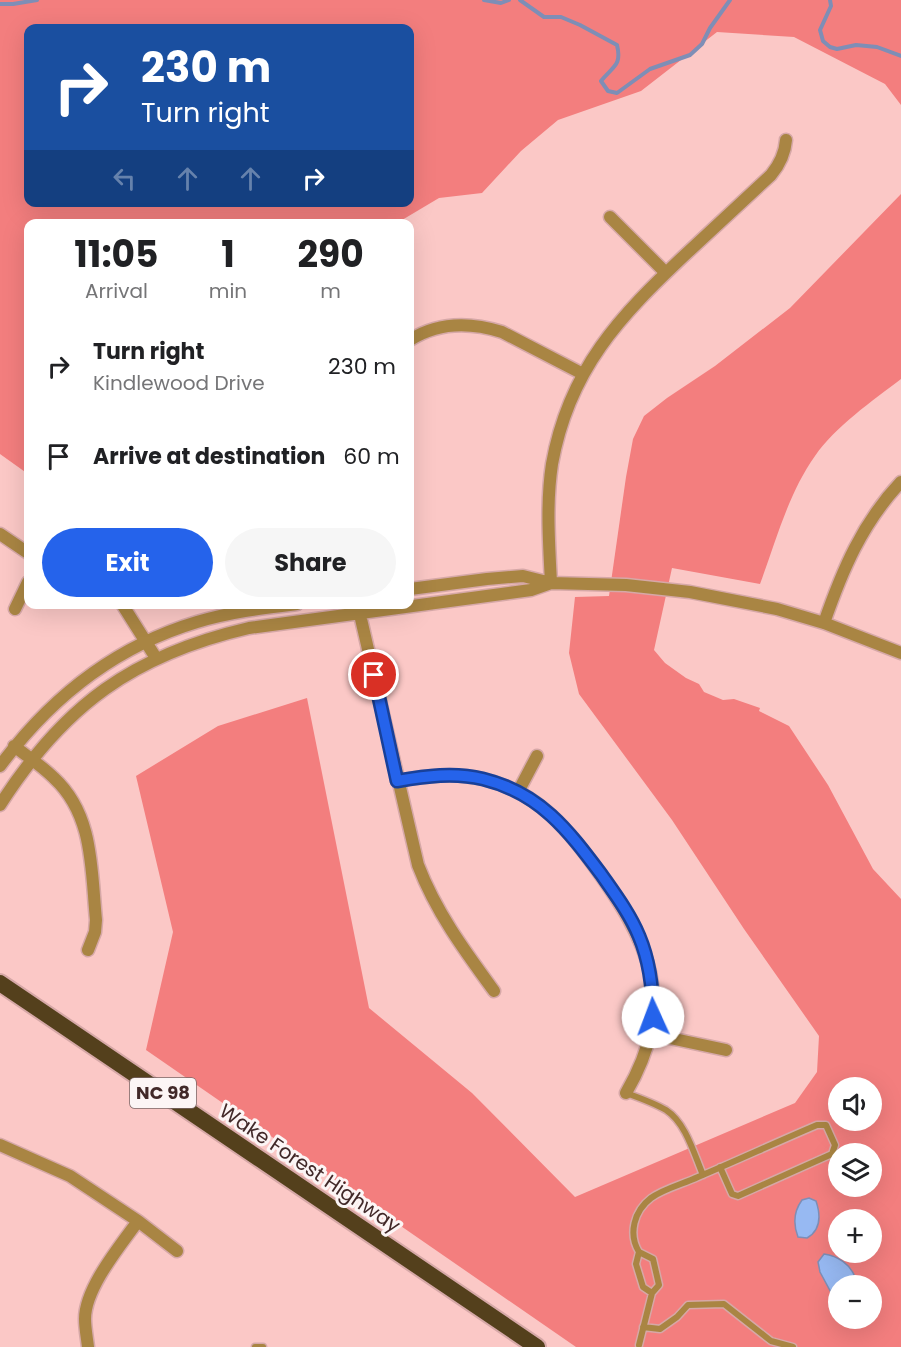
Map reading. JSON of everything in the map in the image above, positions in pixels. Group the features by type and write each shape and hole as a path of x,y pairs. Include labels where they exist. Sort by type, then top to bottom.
{"highway":[{"name":"Wake Forest Highway","path":"0,983 537,1347"}],"street":[{"path":"550,583 549,511 552,465 565,414 583,374 600,345 618,322 666,273 771,175 784,154 786,140"},
{"path":"610,217 666,273"},
{"path":"414,338 441,327 460,324 487,328 502,333 583,374"},
{"path":"824,623 855,545 875,513 901,482"},
{"path":"0,534 24,550"},
{"path":"414,588 523,576 550,583 626,585 690,591 777,609 824,623 901,653"},
{"path":"414,602 531,590 550,583"},
{"path":"15,609 24,590"},
{"path":"125,609 156,658"},
{"path":"0,766 15,746 62,696 92,672 146,641 199,621 262,609"},
{"path":"0,805 32,760 76,710 126,675 156,658 207,637 249,627 353,609"},
{"path":"359,609 418,865 435,904 451,932 494,991"},
{"path":"15,746 68,792 84,822 96,920 96,932 88,950"},
{"path":"518,792 537,756"},
{"path":"397,781 445,774 484,779 518,792 547,810 571,834 620,900 639,935 651,975 653,1017 651,1034 636,1075 626,1093"},
{"path":"651,1034 726,1050"},
{"path":"0,1145 70,1176 138,1221 177,1251"},
{"path":"88,1347 85,1318 94,1286 114,1253 138,1221"}],"lane":[{"path":"626,1093 651,1102 672,1116 690,1145 703,1175"},
{"path":"638,1346 652,1293 659,1285 652,1259 639,1252 634,1244 632,1232 645,1204 652,1198 720,1167 822,1123 826,1125 835,1144 832,1154 738,1196 732,1194 720,1167"},
{"path":"639,1252 636,1263 643,1287 652,1293"},
{"path":"643,1327 660,1329 688,1305 724,1304 771,1341 793,1347"},
{"path":"255,1347 263,1347"}],"shaded area":[{"path":"0,0 901,0 901,105 885,84 794,37 717,32 641,91 558,120 521,151 482,193 439,198 404,219 24,219 24,471 0,454"},
{"path":"901,194 901,379 843,425 815,456 790,502 760,584 672,568 654,650 665,663 699,684 704,692 723,700 734,699 760,708 759,711 789,726 828,785 873,869 901,899 901,1347 576,1347 146,1050 173,932 136,776 218,726 307,698 369,1008 472,1093 575,1197 795,1103 817,1072 819,1036 744,929 672,820 579,694 569,653 575,597 609,596 633,439 644,416 715,366 790,308"}],"water":[{"path":"809,1198 816,1201 819,1222 812,1235 807,1238 798,1237 795,1227 796,1213 802,1200"},
{"path":"824,1254 828,1255 828,1263 845,1263 854,1275 828,1275 828,1287 820,1272 818,1262"}],"waterway":[{"path":"0,4 37,0"},
{"path":"484,0 501,3 509,0"},
{"path":"520,0 544,17 561,17 617,45 617,62 601,81 608,91 617,93 650,69 690,55 702,44 710,28 730,0"},
{"path":"830,0 831,6 820,30 823,41 830,47 837,49 856,45 877,47 901,56"}],"route":[{"path":"374,675 397,781 445,774 484,779 518,792 535,802 547,810 571,834 620,900 639,935 651,975 653,1017"}]}
